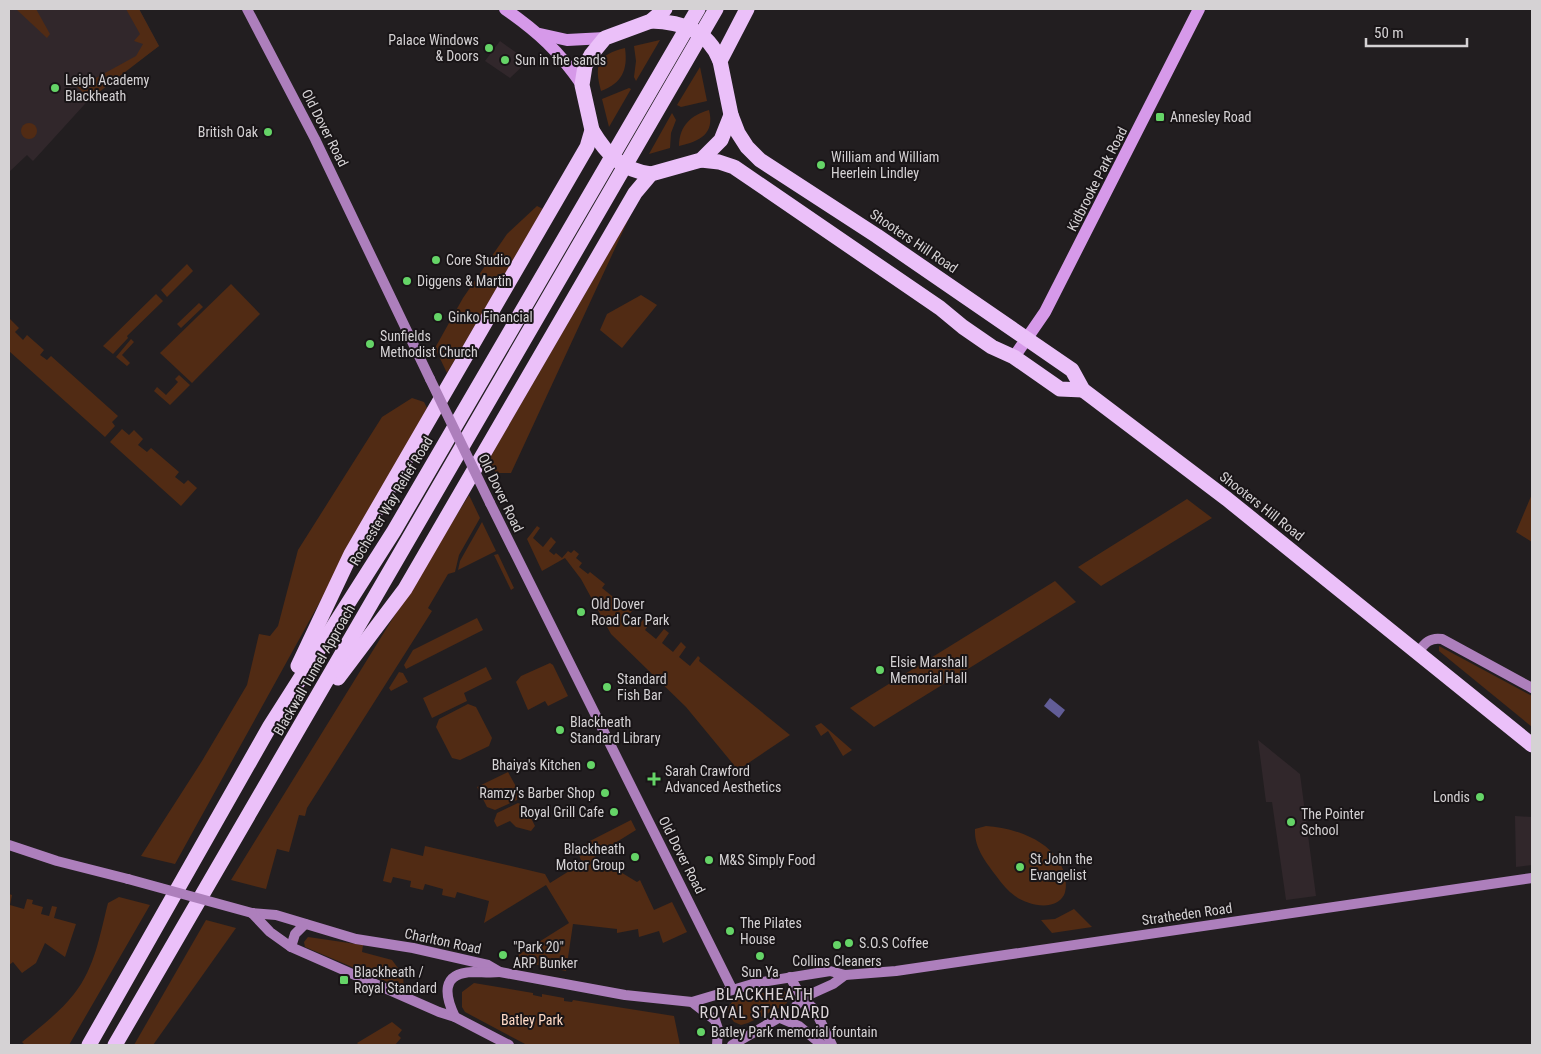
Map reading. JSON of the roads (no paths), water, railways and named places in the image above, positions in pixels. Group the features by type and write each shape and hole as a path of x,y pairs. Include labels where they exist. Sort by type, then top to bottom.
{"highway":[{"path":"665,9 651,21 605,38 590,55 585,66 582,85 592,130 610,156 627,168 652,174 701,160 719,162 734,167 940,308 949,318 992,347 1014,357 1060,389 1083,390"},
{"name":"Rochester Way Relief Road","path":"270,726 394,531 533,289 698,9"},
{"name":"Blackwall Tunnel Approach","path":"115,1045 542,312 716,9"},
{"path":"720,61 747,9"},
{"path":"651,21 682,24 697,31 709,41 720,61 731,115 721,140 701,160"},
{"name":"Shooters Hill Road","path":"731,115 742,140 760,160 800,184 1028,337 1072,370 1083,390 1227,499 1532,745"},
{"path":"270,726 351,554 576,168 592,130"},
{"path":"293,740 405,589 629,204 652,174"},
{"name":"Blackwall Tunnel Approach","path":"88,1045 270,726"}],"main road":[{"name":"Old Dover Road","path":"247,9 315,139 490,503 732,989"},
{"path":"505,9 540,34 568,64 582,85"},
{"name":"Kidbrooke Park Road","path":"1014,357 1045,312 1077,252 1199,9"},
{"path":"540,34 567,40 605,38"},
{"path":"1418,652 1427,641 1434,638 1442,639 1532,688"},
{"name":"Charlton Road","path":"9,845 57,861 252,913 276,916 356,939 413,948 488,965 500,972 625,995 692,1002"},
{"name":"Stratheden Road","path":"732,989 830,971 845,975 896,971 1532,878"},
{"path":"252,913 270,932 291,947 439,1012 455,1017 509,1045"},
{"path":"291,947 295,934 305,924"},
{"path":"455,1017 446,995 446,987 452,979 467,973 500,972"},
{"name":"Stratheden Road","path":"732,1045 794,1009 802,998 845,975"},
{"path":"790,977 802,998 815,1010 832,1045"},
{"path":"692,1002 732,989"},
{"path":"692,1002 715,1020 718,1029 717,1045"},
{"path":"780,1018 799,1026 822,1045"}],"place":[{"name":"Palace Windows & Doors","path":"489,48"},
{"name":"Sun in the sands","path":"505,60"},
{"name":"Leigh Academy Blackheath","path":"55,88"},
{"name":"Annesley Road","path":"1160,117"},
{"name":"British Oak","path":"268,132"},
{"name":"William and William Heerlein Lindley","path":"821,165"},
{"name":"Core Studio","path":"436,260"},
{"name":"Diggens & Martin","path":"407,281"},
{"name":"Ginko Financial","path":"438,317"},
{"name":"Sunfields Methodist Church","path":"370,344"},
{"name":"Old Dover Road Car Park","path":"581,612"},
{"name":"Elsie Marshall Memorial Hall","path":"880,670"},
{"name":"Standard Fish Bar","path":"607,687"},
{"name":"Blackheath Standard Library","path":"560,730"},
{"name":"Bhaiya's Kitchen","path":"591,765"},
{"name":"Sarah Crawford Advanced Aesthetics","path":"654,779"},
{"name":"Ramzy's Barber Shop","path":"605,793"},
{"name":"Londis","path":"1480,797"},
{"name":"Royal Grill Cafe","path":"614,812"},
{"name":"The Pointer School","path":"1291,822"},
{"name":"Blackheath Motor Group","path":"635,857"},
{"name":"M&S Simply Food","path":"709,860"},
{"name":"St John the Evangelist","path":"1020,867"},
{"name":"The Pilates House","path":"730,931"},
{"name":"S.O.S Coffee","path":"849,943"},
{"name":"Collins Cleaners","path":"837,945"},
{"name":"\"Park 20\" ARP Bunker","path":"503,955"},
{"name":"Sun Ya","path":"760,956"},
{"name":"Blackheath / Royal Standard","path":"344,980"},
{"name":"Batley Park memorial fountain","path":"701,1032"}],"district":[{"name":"BLACKHEATH ROYAL STANDARD","path":"765,1003"}],"park label":[{"name":"Batley Park","path":"532,1020"}]}
